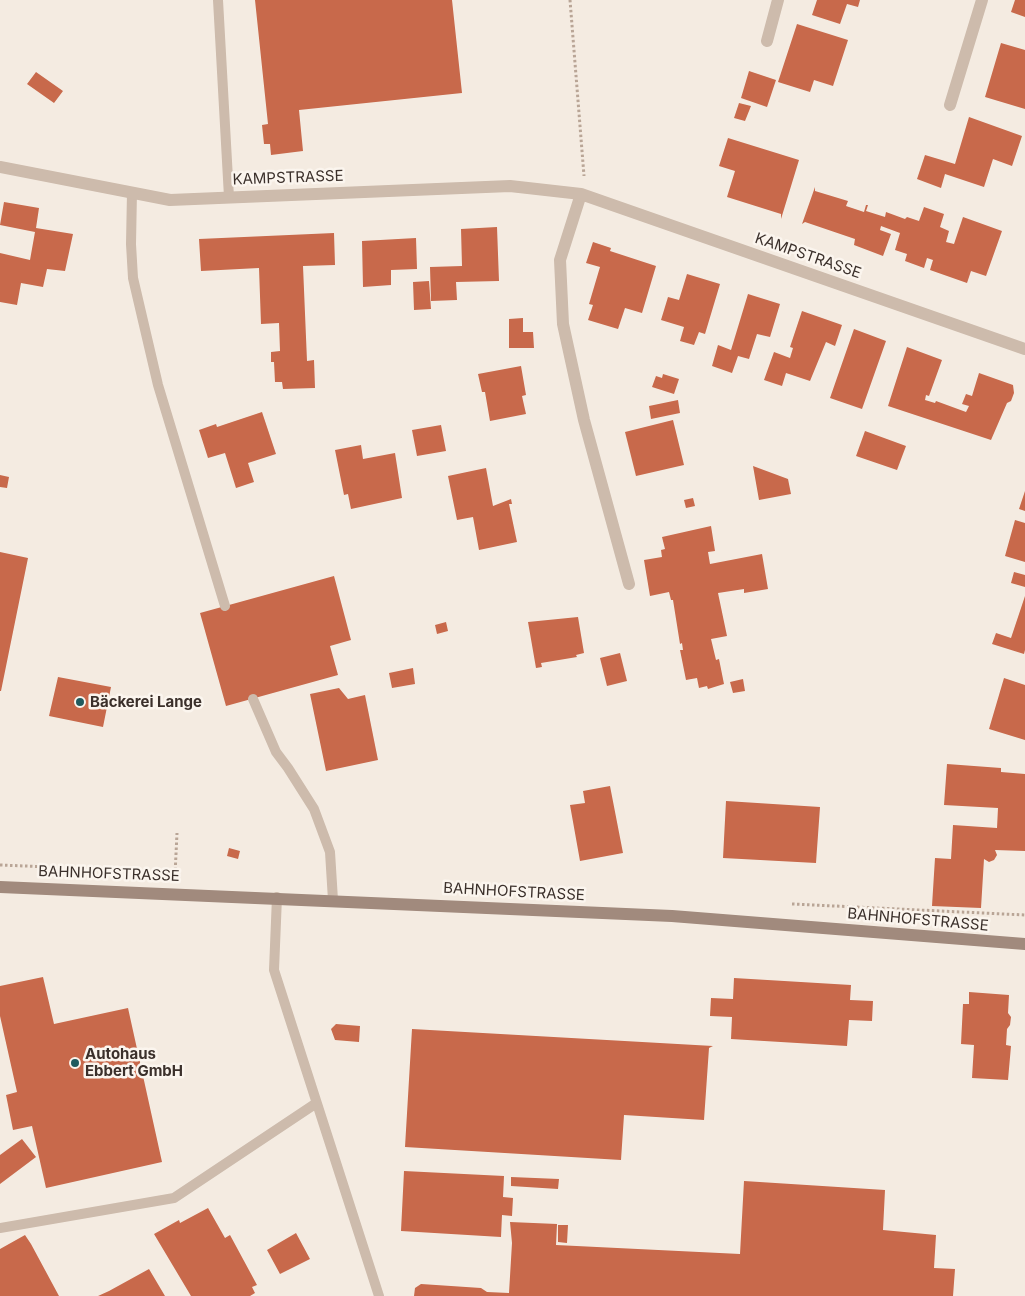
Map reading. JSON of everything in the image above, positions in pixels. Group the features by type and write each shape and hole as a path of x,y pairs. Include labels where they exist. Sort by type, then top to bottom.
{"main road":[{"name":"BAHNHOFSTRASSE","path":"0,886 672,916 1025,944"}],"street":[{"path":"767,41 778,0"},
{"path":"950,105 982,0"},
{"name":"KAMPSTRASSE","path":"0,167 170,200 510,186 580,194 1025,349"},
{"path":"580,194 560,260 563,324 584,420 629,584"}],"lane":[{"path":"218,0 229,197"},
{"path":"132,192 131,244 133,278 158,385 225,606"},
{"path":"253,699 276,752 314,809 330,852 333,900"},
{"path":"277,897 274,970 379,1296"},
{"path":"0,1228 174,1198 316,1104"}],"path":[{"path":"570,0 584,176 580,194"},
{"path":"173,893 177,833"}],"building":[{"path":"255,0 452,0 462,93 299,110 303,151 271,155 270,144 264,144 262,125 268,124"},
{"path":"817,0 860,0 858,7 847,4 840,24 812,15"},
{"path":"1015,0 1025,0 1025,17 1011,12"},
{"path":"797,24 848,40 833,86 814,80 810,92 778,82"},
{"path":"1001,43 1025,50 1025,109 985,97"},
{"path":"749,71 776,80 767,107 741,98"},
{"path":"36,72 63,91 54,103 27,84"},
{"path":"739,103 751,106 745,121 734,118"},
{"path":"969,117 1022,136 1012,166 993,159 984,187 945,174 941,188 917,179 925,155 955,164"},
{"path":"728,138 799,160 781,219 781,214 727,197 735,171 719,166"},
{"path":"815,187 815,191 848,201 846,206 864,212 866,205 868,205 866,211 885,217 886,212 905,219 907,217 919,221 924,207 944,214 940,227 949,231 946,242 954,244 963,217 1002,231 986,276 971,271 967,283 930,270 933,260 927,258 924,268 905,261 907,254 895,250 900,233 881,226 880,230 891,234 883,256 854,245 855,239 805,222 802,224"},
{"path":"4,202 39,208 36,228 73,234 65,271 47,269 43,287 21,283 17,305 0,302 0,253 30,260 35,232 0,225"},
{"path":"497,227 499,281 456,282 457,300 431,301 430,267 462,266 461,229"},
{"path":"334,233 335,265 303,266 307,361 314,360 315,388 283,389 282,382 275,382 274,362 271,362 271,352 280,351 279,323 261,324 259,268 201,271 199,239"},
{"path":"416,238 417,269 391,270 391,285 363,287 362,241"},
{"path":"593,242 611,248 610,251 656,266 642,313 625,308 618,329 588,320 593,305 589,304 600,267 586,263"},
{"path":"687,274 720,284 705,334 699,332 694,345 680,341 684,327 661,320 668,297 679,300"},
{"path":"429,281 431,309 414,310 413,282"},
{"path":"748,294 780,304 770,337 757,334 749,359 738,356 732,373 712,366 718,345 731,350"},
{"path":"802,311 842,325 835,346 826,342 810,381 786,373 782,386 764,380 774,352 790,358 793,348 790,347"},
{"path":"523,318 523,332 533,332 534,348 509,348 509,319"},
{"path":"854,329 886,341 862,409 830,398"},
{"path":"907,347 942,360 929,396 926,395 925,400 935,403 936,401 966,412 969,406 962,404 966,394 972,396 979,373 1013,385 1014,393 1011,401 1007,403 991,440 888,406"},
{"path":"521,366 526,395 522,396 526,414 490,421 485,392 482,392 478,374"},
{"path":"663,374 679,379 674,394 652,387 656,376 662,378"},
{"path":"678,400 680,413 651,419 649,406"},
{"path":"262,412 276,454 248,463 254,482 236,488 225,453 208,458 199,430 216,424 217,427"},
{"path":"673,420 684,465 636,476 625,432"},
{"path":"441,425 446,451 417,456 412,430"},
{"path":"865,431 906,446 897,470 856,456"},
{"path":"361,445 363,459 395,453 402,498 351,509 348,494 344,495 335,450"},
{"path":"753,466 788,479 791,494 759,500"},
{"path":"486,468 493,506 511,499 512,504 509,504 517,542 479,550 473,517 457,520 448,476"},
{"path":"0,475 9,477 7,488 0,487"},
{"path":"1025,491 1025,511 1019,509"},
{"path":"693,498 695,506 686,508 684,500"},
{"path":"1015,520 1025,523 1025,562 1005,556"},
{"path":"711,526 715,551 708,552 710,564 762,554 768,589 744,593 744,589 718,593 727,636 711,639 716,660 719,659 724,684 708,689 707,686 699,688 697,678 686,680 680,650 683,650 682,643 680,644 673,600 671,600 669,592 650,596 644,560 662,557 661,550 665,549 662,537"},
{"path":"0,552 28,558 1,691 0,691"},
{"path":"1014,572 1025,575 1025,587 1011,583"},
{"path":"334,576 351,640 330,646 338,675 226,706 200,613"},
{"path":"1025,596 1024,654 992,644 996,633 1011,638"},
{"path":"578,617 584,653 576,655 577,657 541,663 542,667 536,668 528,622"},
{"path":"446,622 448,631 437,634 435,625"},
{"path":"620,653 627,681 607,686 600,658"},
{"path":"413,668 415,684 392,688 389,673"},
{"name":"Bäckerei Lange","path":"58,677 111,687 103,727 49,716"},
{"path":"1004,678 1025,685 1025,740 989,729"},
{"path":"743,679 745,691 733,693 730,682"},
{"path":"339,688 348,699 365,695 378,760 326,771 310,694"},
{"path":"947,764 1001,768 1001,772 1025,774 1025,851 995,850 997,855 994,860 989,862 984,859 981,908 932,906 935,858 951,859 953,825 997,828 998,808 944,805"},
{"path":"610,786 623,853 580,861 570,805 585,803 583,791"},
{"path":"726,801 820,807 816,863 723,858"},
{"path":"229,848 240,851 238,859 227,856"},
{"name":"Autohaus Ebbert GmbH","path":"43,977 54,1024 128,1008 162,1162 46,1188 32,1126 13,1130 6,1095 17,1092 0,1016 0,986"},
{"path":"734,978 851,985 850,1000 873,1001 872,1021 849,1020 847,1046 731,1039 732,1017 710,1016 711,998 733,999"},
{"path":"969,992 1009,995 1008,1013 1011,1017 1010,1025 1007,1029 1006,1045 1011,1046 1008,1080 972,1078 974,1045 961,1044 963,1004 969,1004"},
{"path":"336,1024 360,1026 359,1042 335,1040 331,1029"},
{"path":"412,1029 713,1046 709,1048 704,1120 624,1115 621,1160 405,1147"},
{"path":"22,1139 36,1157 0,1184 0,1155"},
{"path":"404,1171 504,1176 503,1197 513,1198 512,1216 502,1215 501,1237 401,1231"},
{"path":"511,1177 559,1179 558,1189 511,1186"},
{"path":"744,1181 885,1190 883,1230 936,1235 934,1268 955,1269 953,1296 414,1296 415,1288 421,1284 481,1288 487,1292 509,1293 512,1243 510,1222 557,1224 556,1245 740,1254"},
{"path":"208,1208 225,1238 230,1235 257,1285 252,1287 255,1293 250,1296 191,1296 154,1234 179,1220 180,1223"},
{"path":"558,1225 568,1225 567,1243 558,1242"},
{"path":"296,1233 310,1259 280,1274 267,1250"},
{"path":"25,1235 59,1296 0,1296 0,1249"},
{"path":"149,1269 165,1296 98,1296 109,1291"}],"place":[{"name":"Bäckerei Lange","path":"80,702"},
{"name":"Autohaus Ebbert GmbH","path":"75,1063"}]}
